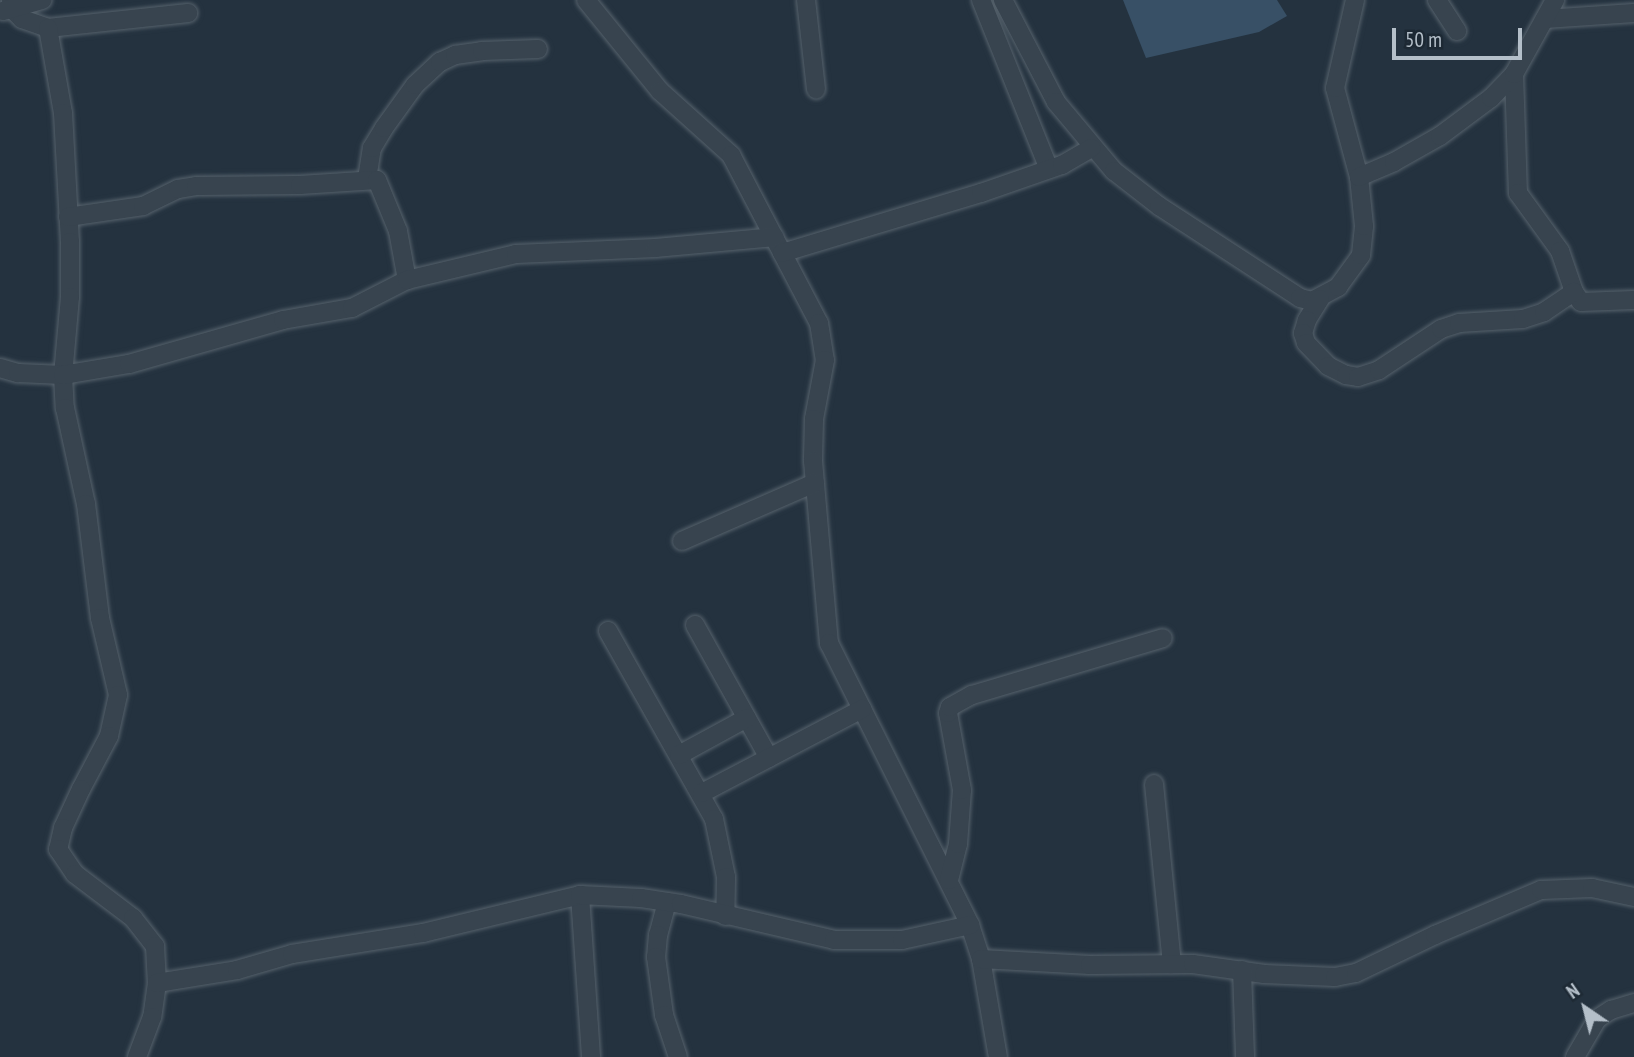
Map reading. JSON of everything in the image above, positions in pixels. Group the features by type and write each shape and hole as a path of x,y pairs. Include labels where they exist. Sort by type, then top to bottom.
{"street":[{"path":"8,7 42,0"},
{"path":"586,0 660,91 731,155 819,323 825,360 814,428 819,541 829,643 970,925 981,959 999,1057"},
{"path":"806,0 812,34 816,89"},
{"path":"981,0 1056,167"},
{"path":"1003,0 1056,102 1089,150 1159,206 1300,298 1312,302 1338,287 1361,255 1364,226 1359,177 1335,88 1355,0"},
{"path":"1437,0 1457,31"},
{"path":"1359,177 1394,162 1440,136 1491,98 1514,74 1534,32 1555,0"},
{"path":"8,7 27,22 48,28 188,13"},
{"path":"1545,19 1634,13"},
{"path":"48,28 63,113 68,217 69,297 63,374 65,408 92,540 100,618 118,695 109,736 63,828 58,849 75,874 133,918 155,946 158,983 152,1017 137,1057"},
{"path":"367,179 372,149 384,128 415,85 440,62 454,55 538,48"},
{"path":"1514,74 1517,190 1560,251 1574,292 1585,303 1634,300"},
{"path":"0,369 18,373 63,374 129,364 284,320 352,308 407,280 516,254 778,245 1056,167 1089,150"},
{"path":"68,217 143,206 178,189 196,186 300,186 377,180 383,188 398,231 407,280"},
{"path":"1320,299 1307,320 1303,333 1306,343 1328,366 1346,375 1358,377 1379,370 1441,329 1459,323 1524,319 1544,312 1574,292"},
{"path":"682,541 816,490"},
{"path":"695,625 769,758"},
{"path":"608,631 702,793 721,844 726,877 725,916"},
{"path":"949,880 958,844 962,790 948,713 950,706 972,695 1163,638"},
{"path":"702,793 862,709"},
{"path":"679,755 747,718"},
{"path":"1154,785 1172,964"},
{"path":"981,959 1090,965 1172,964 1303,977 1356,973 1447,929 1541,890 1592,888 1634,897"},
{"path":"158,983 237,970 292,954 423,933 580,895 667,902 810,936 859,942 902,940 970,925"},
{"path":"580,895 591,1057"},
{"path":"667,902 657,935 656,957 664,1016 678,1057"},
{"path":"1242,970 1245,1057"},
{"path":"1575,1057 1597,1019 1611,1010 1634,1003"}],"water":[{"path":"1123,0 1277,0 1287,16 1259,32 1146,58"}]}
